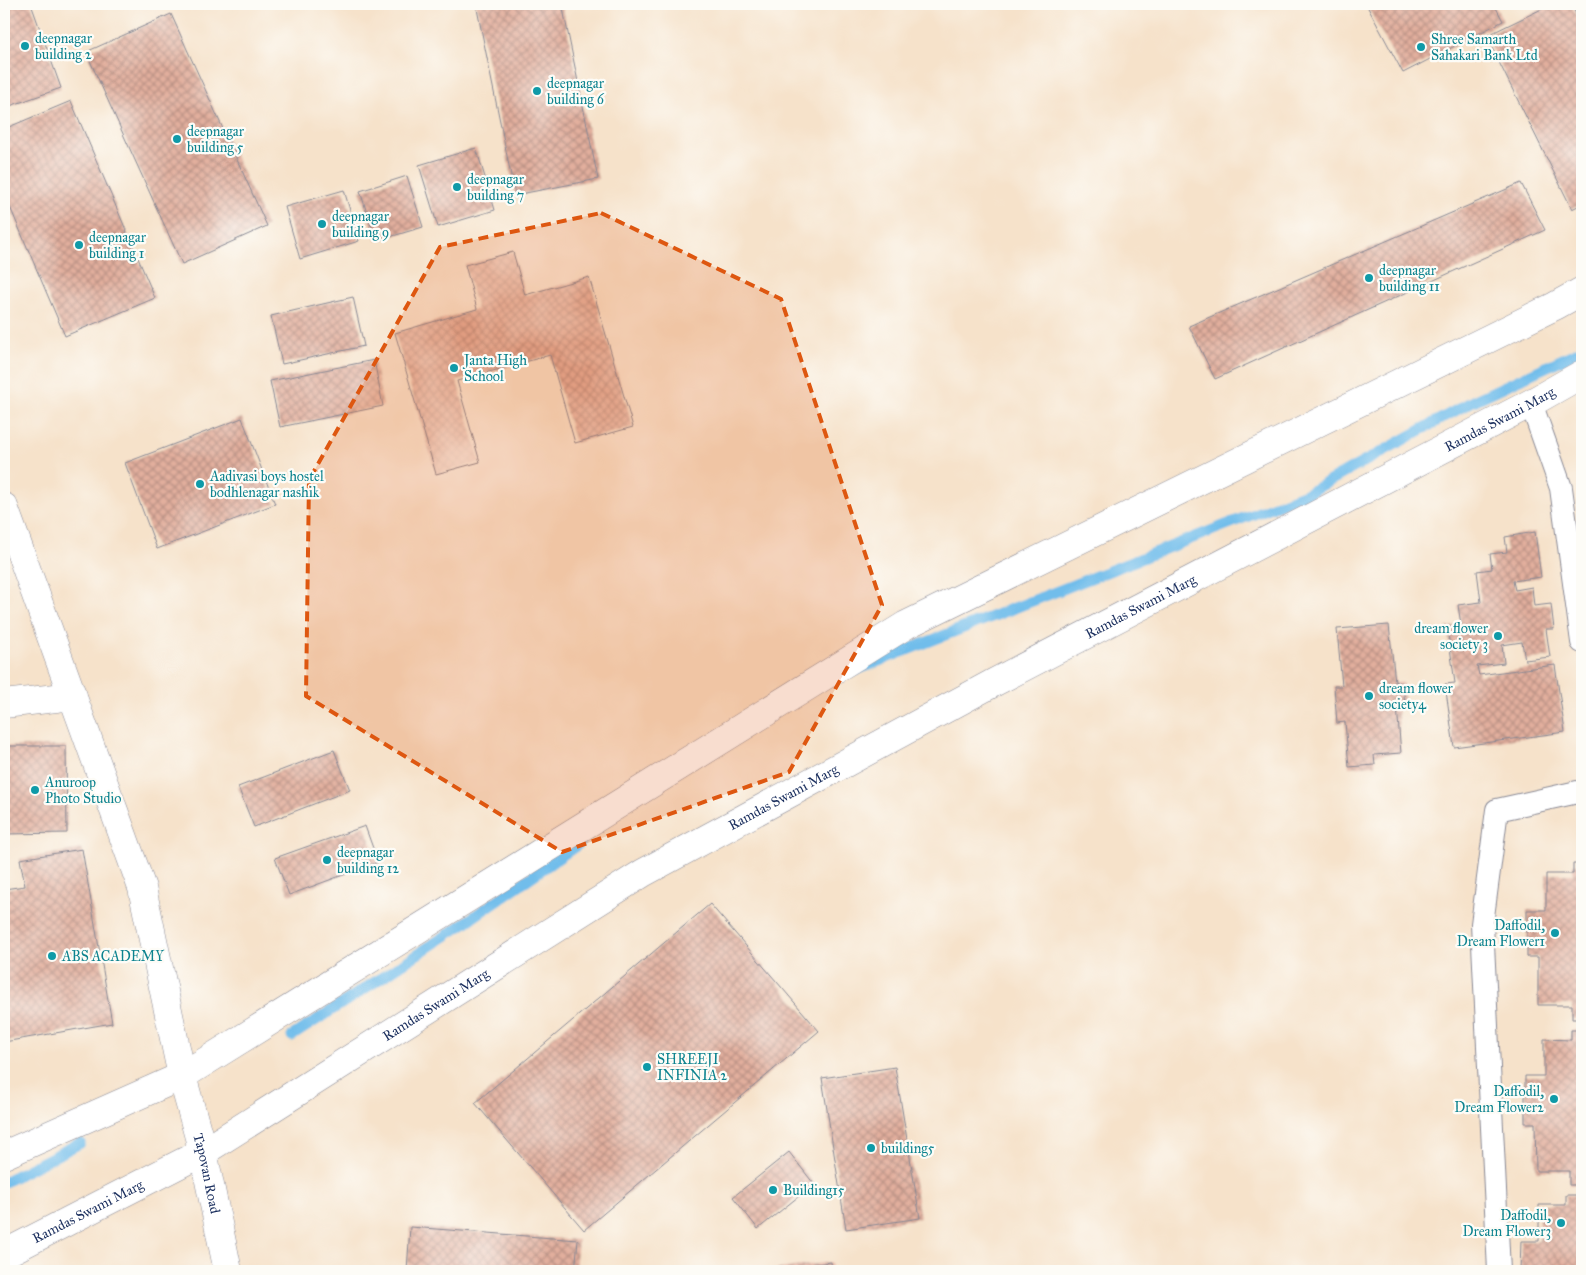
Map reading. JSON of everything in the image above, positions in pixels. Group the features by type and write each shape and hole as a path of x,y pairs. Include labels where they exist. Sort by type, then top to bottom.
{"main road":[{"path":"4,1155 182,1076 906,625 1582,291"},
{"name":"Ramdas Swami Marg","path":"4,1254 203,1152 643,873 995,682 1531,403 1582,374"},
{"name":"Tapovan Road","path":"4,507 142,888 182,1076 203,1152 228,1271"},
{"path":"4,704 73,696"}],"lane":[{"path":"1531,403 1561,488 1582,642"},
{"path":"1499,1271 1482,924 1497,810 1582,791"}],"highlighted area":[{"path":"601,213 781,299 882,605 789,772 562,852 306,696 309,480 440,247"}],"building":[{"name":"deepnagar building 2","path":"4,4 31,4 61,88 4,108"},
{"name":"deepnagar building 6","path":"476,4 562,4 598,179 515,195"},
{"name":"Shree Samarth Sahakari Bank Ltd","path":"1366,4 1494,4 1503,21 1403,73"},
{"path":"1552,4 1571,4 1582,26 1582,204 1572,209 1486,36"},
{"name":"deepnagar building 5","path":"171,14 267,226 182,264 86,52"},
{"name":"deepnagar building 1","path":"71,101 155,298 65,336 4,193 4,129"},
{"name":"deepnagar building 7","path":"476,148 495,210 438,227 419,165"},
{"path":"407,176 423,227 376,241 360,191"},
{"name":"deepnagar building 11","path":"1521,183 1545,230 1215,379 1189,326"},
{"name":"deepnagar building 9","path":"344,190 359,241 300,259 285,207"},
{"name":"Janta High School","path":"513,252 525,295 589,277 633,427 575,443 550,355 457,381 480,462 436,474 395,333 477,309 465,265"},
{"path":"353,297 364,346 282,364 271,316"},
{"path":"374,360 383,406 280,427 270,381"},
{"name":"Aadivasi boys hostel bodhlenagar nashik","path":"242,418 275,504 157,549 125,463"},
{"name":"dream flower society 3","path":"1535,532 1541,577 1513,581 1515,590 1532,587 1534,606 1551,604 1554,629 1546,629 1550,657 1525,660 1522,642 1502,645 1504,663 1477,666 1479,675 1555,665 1565,732 1454,747 1445,684 1455,683 1447,627 1461,625 1458,605 1481,602 1477,571 1492,569 1490,554 1507,552 1505,537"},
{"name":"dream flower society4","path":"1389,625 1395,682 1403,683 1405,706 1397,707 1401,753 1374,755 1375,765 1349,767 1345,722 1337,723 1334,686 1342,686 1337,629"},
{"name":"Anuroop Photo Studio","path":"4,746 66,746 67,833 4,834"},
{"path":"334,750 350,790 254,827 238,787"},
{"name":"deepnagar building 12","path":"365,826 378,862 289,895 275,858"},
{"name":"ABS ACADEMY","path":"82,849 112,1023 4,1042 4,889 25,886 20,859"},
{"name":"Daffodil, Dream Flower1","path":"1573,864 1582,864 1582,1019 1572,1019 1572,1005 1538,1005 1538,957 1527,957 1527,910 1546,910 1546,874 1573,874"},
{"name":"SHREEJI INFINIA 2","path":"710,904 819,1031 584,1230 475,1103"},
{"name":"Daffodil, Dream Flower2","path":"1571,1030 1582,1030 1582,1185 1569,1185 1569,1171 1536,1171 1535,1123 1525,1123 1525,1076 1544,1076 1544,1039 1571,1040"},
{"name":"building5","path":"895,1067 920,1218 846,1229 822,1078"},
{"name":"Building15","path":"789,1152 814,1184 758,1229 733,1197"},
{"name":"Daffodil, Dream Flower3","path":"1566,1195 1582,1195 1582,1271 1520,1271 1521,1241 1539,1241 1539,1205 1566,1205"},
{"path":"410,1227 578,1240 575,1271 407,1271"},
{"path":"831,1262 832,1271 771,1271 771,1270"}],"waterway":[{"path":"851,672 1310,492 1471,402 1582,350"},
{"path":"292,1036 456,929 580,843"},
{"path":"4,1182 80,1143"}],"place":[{"name":"deepnagar building 2","path":"25,46"},
{"name":"Shree Samarth Sahakari Bank Ltd","path":"1421,47"},
{"name":"deepnagar building 6","path":"537,91"},
{"name":"deepnagar building 5","path":"177,139"},
{"name":"deepnagar building 7","path":"457,187"},
{"name":"deepnagar building 9","path":"322,224"},
{"name":"deepnagar building 1","path":"79,245"},
{"name":"deepnagar building 11","path":"1369,278"},
{"name":"Janta High School","path":"454,368"},
{"name":"Aadivasi boys hostel bodhlenagar nashik","path":"200,484"},
{"name":"dream flower society 3","path":"1498,636"},
{"name":"dream flower society4","path":"1369,696"},
{"name":"Anuroop Photo Studio","path":"35,790"},
{"name":"deepnagar building 12","path":"327,860"},
{"name":"Daffodil, Dream Flower1","path":"1555,933"},
{"name":"ABS ACADEMY","path":"52,956"},
{"name":"SHREEJI INFINIA 2","path":"647,1067"},
{"name":"Daffodil, Dream Flower2","path":"1554,1099"},
{"name":"building5","path":"871,1148"},
{"name":"Building15","path":"773,1190"},
{"name":"Daffodil, Dream Flower3","path":"1561,1223"}]}
